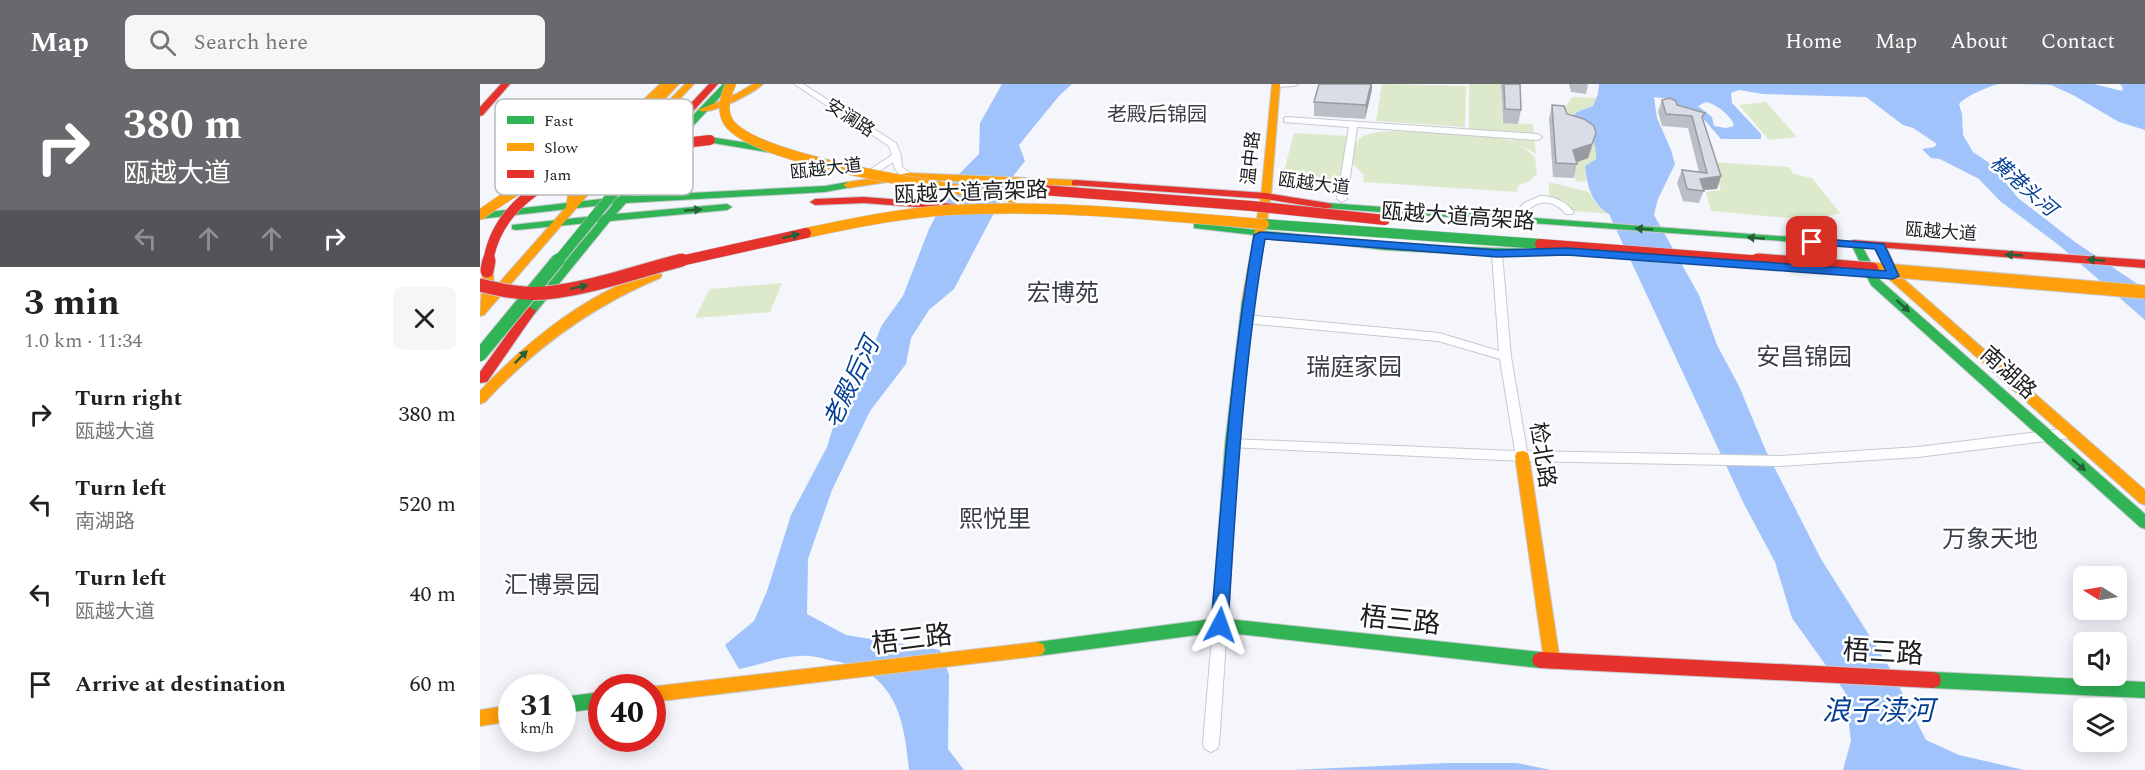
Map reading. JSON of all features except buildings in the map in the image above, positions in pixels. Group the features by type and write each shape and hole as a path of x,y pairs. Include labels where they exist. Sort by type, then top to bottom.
{"main road":[{"path":"480,113 506,84"},
{"path":"650,99 665,84"},
{"path":"660,99 675,84"},
{"path":"674,99 689,84"},
{"path":"683,99 696,84"},
{"path":"693,106 714,84"},
{"path":"693,121 728,84"},
{"path":"728,84 724,112 732,126 750,138 788,153"},
{"path":"703,110 739,96 759,84"},
{"name":"温中路","path":"1220,625 1232,444 1245,319 1266,196 1276,85"},
{"path":"693,141 710,140 788,153"},
{"name":"瓯越大道高架路","path":"788,153 932,187 1058,202 1468,231 2145,284"},
{"name":"瓯越大道","path":"480,215 621,200 825,189 908,176 1051,182 1266,196 1317,205 2145,264"},
{"path":"825,189 946,185 1030,189 1258,208 1300,209 1468,231"},
{"path":"480,215 506,195"},
{"path":"480,305 488,286 488,261 496,232 525,201 534,195"},
{"path":"571,207 572,195"},
{"path":"480,312 582,195"},
{"path":"480,337 601,195"},
{"path":"480,355 611,195"},
{"path":"480,373 626,195"},
{"name":"瓯越大道","path":"480,230 744,206 864,200 933,204 1023,215 1215,227 1292,239 1497,254 1567,252 2145,293"},
{"name":"瓯越大道高架路","path":"734,250 887,216 949,210 997,209 1140,215 1915,273 2145,293"},
{"path":"1277,236 1347,237 1766,274 1915,273"},
{"name":"南湖路","path":"1856,244 1875,282 2145,523"},
{"name":"南湖路","path":"1880,246 1893,276 2145,499"},
{"path":"480,285 496,290 523,292 570,290 734,250"},
{"path":"480,399 533,345 591,304 634,283 734,250"},
{"path":"480,382 498,360 530,311"},
{"name":"检北路","path":"1522,456 1552,661"},
{"name":"梧三路","path":"666,692 1220,625 1552,661 2145,690"},
{"path":"480,718 498,715"}],"street":[{"name":"安澜路","path":"798,84 893,145 898,168 908,176"},
{"path":"1276,85 1294,84"},
{"path":"1287,120 1538,137"},
{"path":"1342,199 1353,125"},
{"path":"844,186 881,169 897,156"},
{"path":"1523,210 1527,203 1545,199 1564,205 1569,212"},
{"name":"检北路","path":"1497,254 1505,357 1522,456"},
{"path":"1245,319 1410,333 1439,338 1505,357"},
{"path":"1232,444 1522,456 1780,461 1918,452 2069,433"},
{"path":"1211,744 1220,625"}],"green space":[{"path":"1382,84 1466,86 1465,127 1376,121"},
{"path":"1469,84 1501,84 1502,123 1533,124 1536,154 1503,135 1469,132"},
{"path":"1573,97 1596,98 1593,106 1577,112 1595,140 1597,159 1585,167 1586,181 1576,182 1559,114"},
{"path":"1766,102 1797,137 1769,140 1739,105"},
{"path":"1388,131 1466,134 1509,140 1524,147 1535,158 1537,174 1518,186 1517,192 1363,182 1364,175 1352,163 1357,141 1372,133"},
{"path":"1294,133 1348,136 1342,181 1327,188 1311,190 1295,186 1283,175"},
{"path":"1711,162 1789,167 1793,174 1812,178 1840,213 1812,220 1711,211 1706,192 1721,190"},
{"path":"1549,182 1589,192 1596,203 1609,214 1574,211 1564,201 1549,198"},
{"path":"782,283 770,312 695,318 710,289"}],"water":[{"path":"1002,84 1072,84 1059,96 1019,145 1025,161 1014,175 954,289 929,310 911,338 906,364 870,411 832,490 808,559 807,614 846,635 940,650 949,675 948,749 964,770 909,770 907,749 898,713 891,697 868,673 851,665 805,656 787,657 739,669 725,645 754,621 767,591 791,515 827,447 835,421 862,372 882,325 903,296 929,229 956,177 979,154 980,123"},
{"name":"浪子渎河","path":"1599,84 2000,84 1978,92 1959,104 1963,135 1973,152 1991,164 2018,198 2075,242 2145,289 2145,320 2060,246 2000,201 1979,179 1940,159 1931,158 1922,149 1934,147 1937,144 1913,128 1903,125 1866,97 1763,94 1739,90 1731,93 1732,103 1761,134 1761,139 1721,139 1701,116 1681,108 1669,99 1654,97 1657,118 1675,164 1658,199 1654,215 1699,295 1717,345 1739,386 1766,451 1821,559 1888,665 1926,740 1959,755 2024,770 1843,770 1851,741 1845,692 1792,618 1775,562 1744,504 1609,214 1594,200 1589,188 1585,166 1596,159 1595,145 1587,130 1573,117 1577,112 1593,106","holes":["1706,102 1727,115 1734,126 1726,128 1714,126 1712,117 1698,106"]},
{"path":"2021,84 2094,84 2122,91 2120,84 2145,84 2145,130 2119,122 2051,85"},
{"path":"1446,763 1517,763 1551,770 1291,770"}],"traffic: fast":[{"path":"693,121 728,84"},
{"path":"710,140 773,150"},
{"path":"480,216 649,197 825,189 848,185"},
{"path":"480,355 612,195"},
{"path":"519,325 626,195"},
{"path":"1328,206 1853,243"},
{"path":"516,227 727,207"},
{"path":"1264,224 1540,244"},
{"path":"1198,226 1291,238 1432,250 1573,252"},
{"path":"1856,244 1875,282 2145,523"},
{"path":"1220,625 1232,444 1248,300"},
{"path":"1037,649 1220,625 1540,660"},
{"path":"1933,680 2145,690"},
{"path":"576,703 588,702"}],"traffic: slow":[{"path":"649,99 665,84"},
{"path":"661,98 675,84"},
{"path":"675,99 690,84"},
{"path":"731,84 724,106 728,122 748,137 766,145 829,164 881,176 1014,198"},
{"path":"703,110 739,96 759,84"},
{"path":"1248,300 1266,196 1276,84"},
{"path":"848,185 908,176 1076,183"},
{"path":"480,215 508,195"},
{"path":"571,207 572,195"},
{"path":"480,312 582,195"},
{"path":"806,233 914,213 989,209 1107,212 1264,224"},
{"path":"1880,246 1893,276 2145,499"},
{"path":"1872,269 2145,292"},
{"path":"480,305 488,286 487,271"},
{"path":"480,399 519,360 560,326 606,298 656,275"},
{"path":"1522,456 1552,661"},
{"path":"666,692 1037,649"},
{"path":"480,718 498,715"}],"traffic: jam":[{"path":"480,113 506,84"},
{"path":"693,107 714,84"},
{"path":"693,142 710,140"},
{"path":"1076,183 1266,196 1328,206"},
{"path":"1029,189 1252,206 1385,220"},
{"path":"487,271 491,246 497,231 516,208 531,195"},
{"path":"815,202 864,200 955,207"},
{"path":"480,285 508,292 544,293 570,289 687,259 806,233"},
{"path":"1853,243 2145,264"},
{"path":"1540,244 1872,269"},
{"path":"482,379 530,311"},
{"path":"1540,660 1933,680"}],"district":[{"name":"老殿后锦园","path":"1157,115"},
{"name":"宏博苑","path":"1063,294"},
{"name":"安昌锦园","path":"1804,358"},
{"name":"瑞庭家园","path":"1354,368"},
{"name":"熙悦里","path":"995,520"},
{"name":"万象天地","path":"1990,540"},
{"name":"汇博景园","path":"552,586"}],"route":[{"path":"1220,625 1232,444 1245,319 1260,235 1497,254 1567,252 1893,276 1880,246 1812,242"}],"water label":[{"name":"横港头河","path":"2023,186"},
{"name":"老殿后河","path":"852,383"}]}
